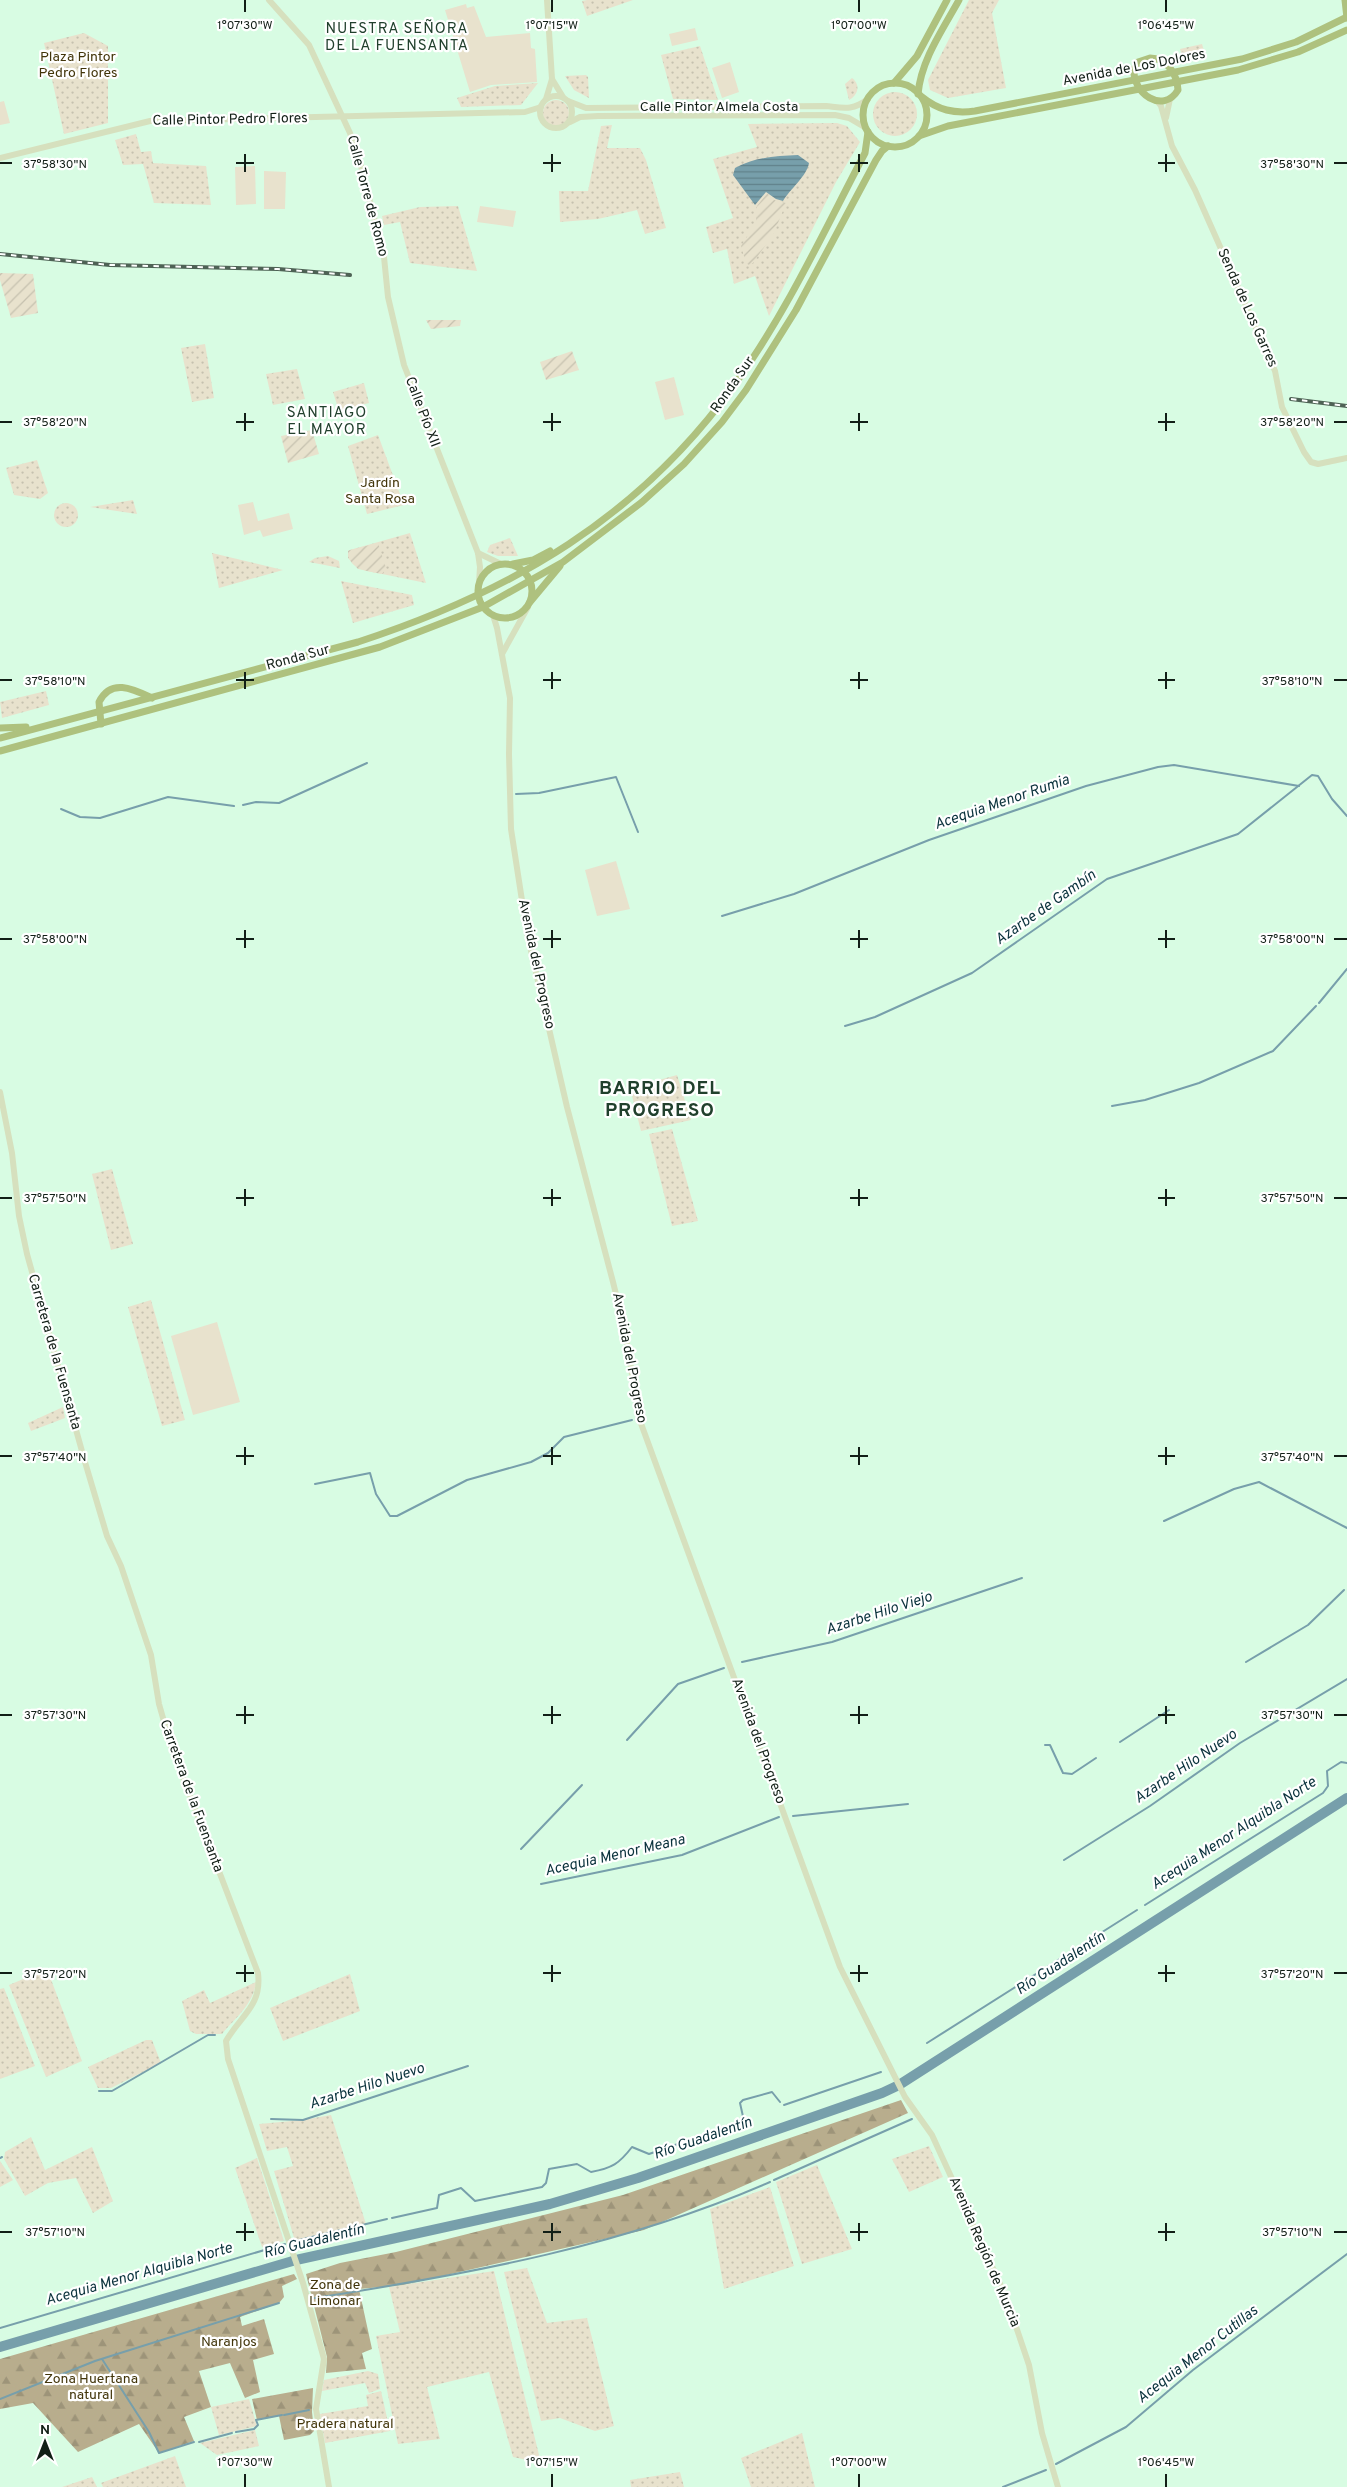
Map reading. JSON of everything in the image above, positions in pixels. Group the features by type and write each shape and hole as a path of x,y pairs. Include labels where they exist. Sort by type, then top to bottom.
{"main road":[{"name":"Calle Torre de Romo","path":"269,0 309,45 344,118 361,166 385,266"},
{"path":"546,100 552,79 548,0"},
{"path":"947,0 917,56 894,83 879,88 868,99 863,112 867,130 876,141 888,146 905,146 919,136 927,117 920,95 920,78 924,66 959,0"},
{"path":"1345,0 1347,18"},
{"name":"Avenida de Los Dolores","path":"920,95 930,104 947,111 964,112 1173,74 1262,54 1312,36 1347,18"},
{"name":"Avenida de Los Dolores","path":"919,136 948,126 1238,70 1276,59 1347,30"},
{"path":"1146,58 1163,60 1173,74 1178,90 1170,98 1157,101 1146,97 1139,90 1135,81 1135,67 1138,62 1146,58"},
{"path":"526,112 541,118 547,126 553,128 564,127 570,122 573,110 552,79"},
{"path":"894,83 912,88 920,95"},
{"path":"344,118 526,112 541,106 553,96 566,99"},
{"path":"1166,119 1170,98"},
{"name":"Calle Pintor Almela Costa","path":"566,99 586,108 826,106 847,110 858,106 868,99"},
{"path":"1157,101 1166,119"},
{"path":"541,106 541,118"},
{"name":"Calle Pintor Almela Costa","path":"570,122 580,117 598,116 830,115 849,118 867,130"},
{"name":"Calle Pintor Pedro Flores","path":"0,158 150,121 344,118"},
{"name":"Senda de Los Garres","path":"1166,119 1172,146 1195,190 1275,371 1282,407 1304,452 1311,462 1318,464 1347,458"},
{"name":"Ronda Sur","path":"0,738 358,642 440,613 525,572 594,527 635,495 675,456 714,412 757,351 783,308 865,153 867,130"},
{"name":"Ronda Sur","path":"0,751 371,650 483,607 564,562 642,502 684,464 722,422 770,353 796,310 876,159 888,146"},
{"name":"Calle Pío XII","path":"385,266 388,297 404,365 478,553 479,584"},
{"path":"564,562 520,614 510,618 492,615 483,607 478,596 479,584 490,568 537,558 594,527"},
{"path":"478,553 502,564"},
{"path":"502,654 529,605 531,582 525,572 511,564"},
{"name":"Avenida del Progreso","path":"492,615 502,654 510,698 511,828 527,933 567,1107 614,1282 638,1414 840,1967 899,2085"},
{"path":"102,724 98,711 99,702 102,696 117,687 129,687 152,698"},
{"path":"0,728 59,722"},
{"path":"0,756 16,747"},
{"name":"Carretera de la Fuensanta","path":"0,1092 12,1153 19,1216 31,1270 85,1462 107,1536 121,1566 151,1655 159,1704 171,1746 258,1974 260,1989 256,2000 226,2041 228,2059 256,2136 278,2213 304,2283 324,2359 316,2409 329,2487"},
{"name":"Avenida Región de Murcia","path":"899,2085 932,2135 1006,2297 1028,2365 1042,2433 1058,2487"}],"green space":[{"path":"633,0 587,16 582,1"},
{"path":"969,0 999,0 992,13 1006,88 948,98 930,90 928,80"},
{"path":"466,4 467,8 474,6 486,37 530,33 531,48 535,49 537,82 491,85 470,92 445,10"},
{"path":"695,28 698,40 672,46 669,34"},
{"name":"Plaza Pintor Pedro Flores","path":"84,33 108,46 108,123 64,134 44,43"},
{"path":"1202,44 1204,51 1182,56 1180,49"},
{"path":"700,46 718,100 673,99 661,55"},
{"path":"730,62 739,92 722,98 712,68"},
{"path":"586,75 588,77 589,98 574,90 565,76"},
{"path":"852,78 857,84 857,90 855,95 849,100 845,84"},
{"path":"538,83 521,105 461,107 457,98 495,86"},
{"path":"891,92 899,92 911,98 917,114 911,130 899,136 891,136 879,130 873,118 873,110 879,98"},
{"path":"556,100 565,104 569,113 565,122 556,126 547,122 543,113 547,104"},
{"path":"4,101 10,123 0,125 0,102"},
{"path":"837,123 847,126 860,142 836,182 769,316 755,276 734,284 727,249 713,253 706,227 733,218 713,159 757,147 748,124"},
{"path":"612,125 607,148 640,148 646,160 666,228 645,234 637,210 598,219 560,222 559,191 588,191 601,126"},
{"path":"136,134 141,152 151,151 153,163 206,166 211,205 154,203 143,164 123,165 115,140"},
{"path":"255,166 256,204 236,205 235,167"},
{"path":"264,171 286,172 285,209 264,209"},
{"path":"767,193 774,200 786,203 774,233 753,263 749,265 746,263 741,246 756,223 757,206"},
{"path":"458,206 477,271 410,263 400,222 384,225 382,216 420,207"},
{"path":"480,206 516,211 513,227 477,222"},
{"path":"0,273 33,274 38,313 11,318 0,280"},
{"path":"426,320 461,320 460,326 431,329"},
{"path":"205,344 214,398 192,402 181,348"},
{"path":"572,351 579,370 546,380 540,362"},
{"path":"297,369 305,399 273,405 266,374"},
{"path":"674,377 684,415 665,420 655,382"},
{"path":"364,383 369,403 339,411 333,392"},
{"path":"312,430 319,454 288,463 281,436"},
{"name":"Jardín Santa Rosa","path":"378,435 404,505 367,514 348,446"},
{"path":"37,460 48,493 40,499 14,495 6,468"},
{"path":"133,500 137,514 90,507"},
{"path":"253,502 258,521 289,513 293,529 263,537 260,530 244,535 238,505"},
{"path":"66,503 71,504 77,510 77,520 71,526 66,527 61,526 55,520 54,515 55,510 61,504"},
{"path":"410,533 426,583 358,569 348,558 348,551 350,550"},
{"path":"510,538 518,556 498,556 487,552 490,545"},
{"path":"378,543 386,568 382,574 360,569 351,562 348,551"},
{"path":"212,553 283,570 219,588"},
{"path":"328,556 339,561 340,568 309,562 315,558"},
{"path":"341,581 412,595 414,605 353,623"},
{"path":"46,691 49,705 2,718 0,702"},
{"path":"616,861 630,909 597,916 585,870"},
{"path":"677,1075 691,1120 641,1131 630,1088"},
{"path":"672,1129 698,1221 672,1226 649,1134"},
{"path":"112,1169 133,1244 111,1250 92,1174"},
{"path":"151,1300 185,1420 162,1426 128,1307"},
{"path":"217,1322 240,1402 193,1415 171,1336"},
{"path":"63,1407 65,1418 31,1431 28,1423"},
{"path":"47,1969 82,2061 46,2077 9,1985"},
{"path":"350,1974 360,2011 283,2041 270,2008"},
{"path":"256,1982 248,2004 222,2034 196,2034 190,2031 182,2001 204,1990 210,2003"},
{"path":"4,1988 35,2066 0,2079 0,1989"},
{"path":"146,2040 152,2040 161,2063 111,2088 98,2088 88,2067"},
{"name":"Zona de Limonar","path":"901,2100 908,2113 644,2230 403,2285 359,2289 372,2349 362,2353 366,2369 326,2373 327,2357 306,2274 340,2263 396,2252 623,2195"},
{"path":"331,2115 366,2224 295,2241 274,2171 293,2166 287,2147 267,2151 259,2124"},
{"path":"31,2137 45,2170 92,2147 113,2201 93,2213 76,2178 48,2183 25,2196 4,2159 5,2152"},
{"path":"929,2146 943,2177 909,2192 892,2159"},
{"path":"257,2158 284,2241 262,2247 235,2168"},
{"path":"0,2161 13,2180 0,2187"},
{"path":"817,2165 852,2249 802,2264 776,2182"},
{"path":"770,2187 794,2266 724,2289 710,2209"},
{"path":"527,2268 547,2323 587,2318 614,2426 595,2431 560,2418 541,2421 504,2272"},
{"path":"494,2271 541,2463 513,2457 489,2372 427,2387 440,2439 398,2444 376,2336 400,2332 389,2287"},
{"name":"Zona Huertana natural","path":"294,2274 297,2279 282,2286 284,2297 279,2303 240,2317 242,2326 264,2319 274,2354 253,2360 260,2392 245,2398 230,2363 199,2371 211,2407 184,2417 194,2441 159,2453 139,2424 78,2452 33,2403 0,2409 0,2359"},
{"path":"368,2371 378,2374 380,2389 369,2393 365,2383 322,2391 324,2380"},
{"path":"313,2388 312,2412 314,2431 310,2435 284,2440 279,2416 257,2420 252,2399"},
{"name":"Pradera natural","path":"381,2391 390,2431 325,2443 320,2414 368,2406 366,2395"},
{"path":"249,2399 257,2426 219,2435 211,2407"},
{"path":"255,2430 259,2446 217,2455 200,2443"},
{"path":"802,2433 815,2487 751,2487 741,2458"},
{"path":"175,2456 186,2487 103,2487 101,2483"},
{"path":"680,2472 684,2487 631,2487 630,2480"},
{"path":"92,2477 97,2487 62,2487"}],"water":[{"path":"798,155 809,163 808,168 783,201 776,199 766,192 755,205 733,175 735,168 750,161"}],"waterway":[{"name":"Acequia Menor Rumia","path":"243,805 256,802 279,803 367,763"},
{"name":"Acequia Menor Rumia","path":"722,916 794,894 929,840 1086,786 1158,767 1174,765 1299,786"},
{"name":"Azarbe de Gambín","path":"845,1026 875,1017 972,973 1107,879 1238,834 1312,775 1318,776 1332,799 1347,816"},
{"name":"Acequia Menor Rumia","path":"516,794 539,793 616,777 638,832"},
{"name":"Acequia Menor Rumia","path":"61,809 80,817 100,818 168,797 234,806"},
{"path":"1319,1003 1347,969"},
{"path":"1112,1106 1145,1100 1199,1083 1273,1051 1316,1006"},
{"path":"315,1484 370,1473 376,1494 390,1516 397,1516 467,1480 531,1462 548,1453 564,1437 632,1420"},
{"name":"Azarbe Hilo Viejo","path":"1164,1521 1234,1489 1259,1482 1347,1528"},
{"name":"Azarbe Hilo Viejo","path":"742,1662 832,1642 1022,1578"},
{"name":"Acequia Menor Meana","path":"1246,1662 1308,1625 1344,1590"},
{"name":"Azarbe Hilo Viejo","path":"627,1740 678,1684 724,1668"},
{"name":"Azarbe Hilo Nuevo","path":"1064,1860 1150,1806 1240,1743 1347,1679"},
{"name":"Acequia Menor Meana","path":"1120,1742 1169,1710"},
{"name":"Acequia Menor Meana","path":"1045,1745 1050,1745 1063,1773 1072,1774 1096,1758"},
{"name":"Acequia Menor Alquibla Norte","path":"1145,1905 1323,1793 1328,1786 1327,1771 1341,1762 1347,1763"},
{"name":"Azarbe Hilo Viejo","path":"521,1849 582,1785"},
{"name":"Río Guadalentín","path":"0,2347 296,2260 550,2204 638,2178 882,2093 899,2085 1347,1798"},
{"name":"Acequia Menor Meana","path":"793,1816 908,1804"},
{"name":"Acequia Menor Meana","path":"541,1884 682,1855 779,1817"},
{"name":"Acequia Menor Alquibla Norte","path":"927,2043 1137,1910"},
{"name":"Azarbe Hilo Nuevo","path":"99,2091 112,2091 208,2035 215,2035"},
{"name":"Azarbe Hilo Nuevo","path":"271,2119 303,2120 468,2066"},
{"name":"Acequia Menor Alquibla Norte","path":"784,2105 881,2072"},
{"name":"Acequia Menor Alquibla Norte","path":"392,2218 437,2208 439,2195 461,2188 475,2201 542,2187 546,2183 549,2169 577,2164 591,2172 604,2169 623,2158 632,2147 649,2154 744,2121 740,2103 743,2100 772,2092 780,2102"},
{"path":"774,2180 912,2119"},
{"path":"315,2298 431,2279 547,2255 660,2223 770,2182"},
{"name":"Acequia Menor Alquibla Norte","path":"295,2241 387,2219"},
{"name":"Acequia Menor Alquibla Norte","path":"0,2328 285,2244"},
{"name":"Acequia Menor Cutillas","path":"1056,2464 1126,2427 1193,2370 1347,2254"},
{"path":"0,2399 95,2361 279,2303"},
{"path":"102,2359 149,2432 159,2453 194,2442"},
{"path":"284,2415 309,2410"},
{"path":"236,2432 254,2429 258,2425 256,2420 282,2415"},
{"path":"199,2442 232,2433"},
{"name":"Acequia Menor Cutillas","path":"1003,2487 1046,2470"}],"railway":[{"path":"0,254 110,265 278,269 350,275"},
{"path":"1291,399 1347,406"}],"district":[{"name":"NUESTRA SEÑORA DE LA FUENSANTA","path":"397,38"},
{"name":"SANTIAGO EL MAYOR","path":"327,422"},
{"name":"BARRIO DEL PROGRESO","path":"660,1100"}],"park label":[{"name":"Naranjos","path":"229,2342"}]}
